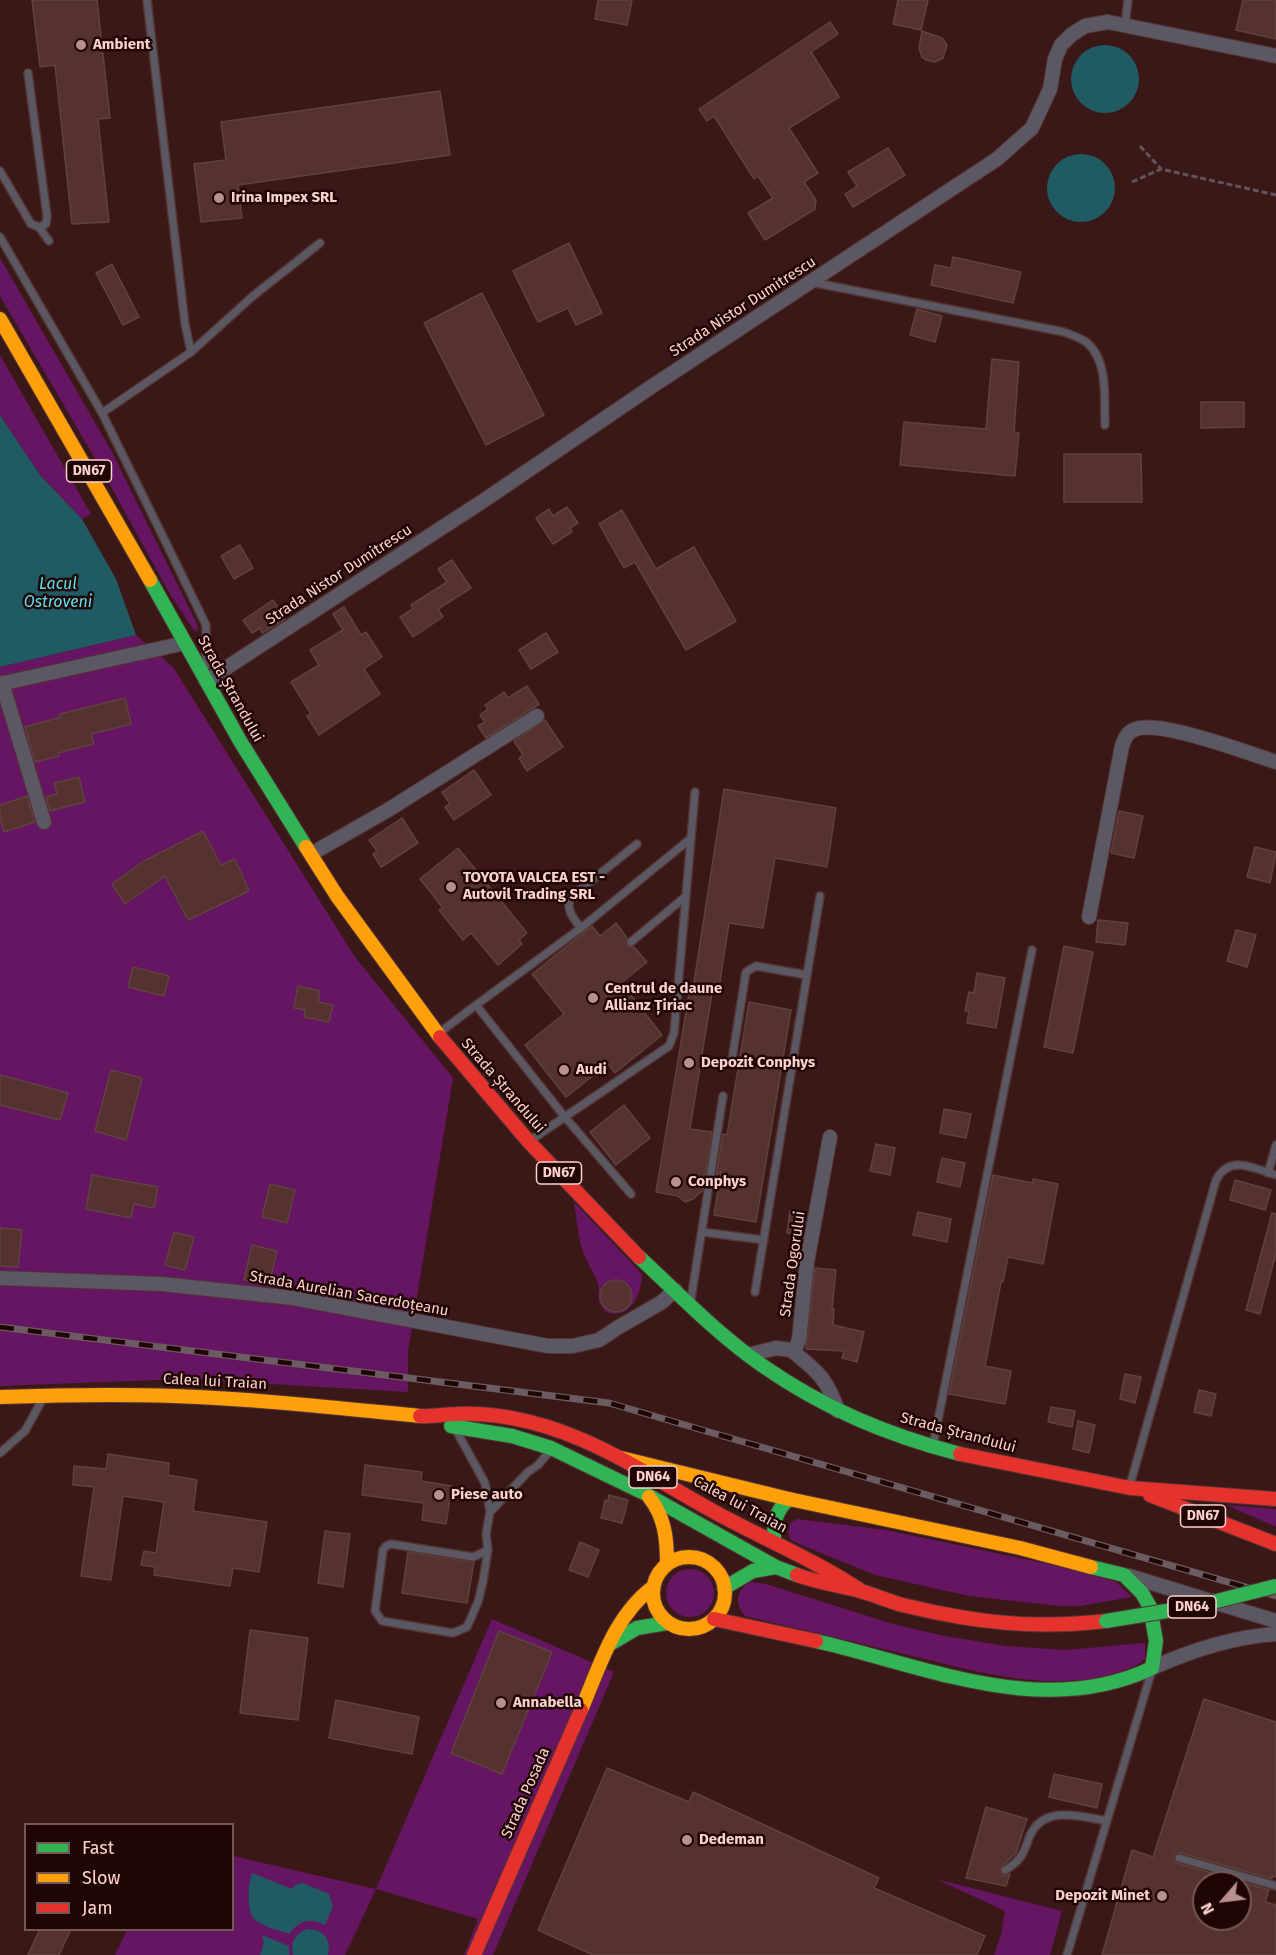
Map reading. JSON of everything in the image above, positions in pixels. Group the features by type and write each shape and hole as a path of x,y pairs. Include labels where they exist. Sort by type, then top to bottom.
{"main road":[{"name":"Strada Ștrandului","path":"0,319 98,487 240,741 360,928 437,1034 529,1142 632,1250 690,1305 748,1355 802,1390 863,1423 933,1447 984,1460 1130,1488 1276,1499"},
{"name":"Calea lui Traian","path":"0,1397 198,1396 427,1417 455,1414 527,1421 595,1444 722,1516 839,1575 863,1592"},
{"name":"Calea lui Traian","path":"427,1417 454,1427 512,1436 551,1448 644,1493 776,1567 906,1606 994,1623 1035,1626 1071,1625 1197,1606 1276,1586"},
{"path":"621,1458 789,1499 1020,1548 1124,1575 1142,1593 1150,1607 1156,1641 1152,1668 1131,1678 1101,1687 1075,1690 1017,1688 966,1678 832,1644 714,1619"},
{"name":"DN67","path":"1130,1488 1276,1544"},
{"path":"644,1493 656,1505 664,1528 667,1564"},
{"path":"774,1542 772,1521 774,1514 789,1499"},
{"path":"609,1645 621,1634 638,1626 667,1623 686,1630 696,1629 714,1619 723,1605 724,1588 717,1572 703,1560 691,1557 678,1559 667,1564 656,1578 653,1587 655,1606 667,1623"},
{"path":"724,1588 753,1571 776,1567"},
{"name":"Strada Posada","path":"474,1955 609,1645 627,1610 653,1587"}],"street":[{"name":"Strada Nistor Dumitrescu","path":"206,681 483,501 651,387 997,159 1032,128 1050,89 1055,59 1061,45 1085,26 1108,22 1276,56"},
{"path":"44,822 1,684 185,643"},
{"path":"311,854 388,810 537,716"},
{"path":"1089,917 1122,746 1125,736 1133,729 1146,727 1168,729 1276,762"},
{"name":"Strada Ogorului","path":"791,1350 796,1347 799,1340 807,1262 830,1137"},
{"name":"Strada Aurelian Sacerdoțeanu","path":"0,1278 162,1284 293,1298 548,1346 573,1346 599,1340 662,1302 675,1290"},
{"path":"748,1355 776,1348 791,1350 816,1369 831,1390 838,1411"},
{"path":"1124,1575 1276,1622"},
{"path":"1152,1668 1218,1643 1276,1634"}],"lane":[{"path":"147,0 184,324 191,351"},
{"path":"1125,25 1128,0"},
{"path":"28,73 46,216 46,224 39,228"},
{"path":"0,171 31,224 39,228 49,241"},
{"path":"0,237 102,413 206,626 206,681"},
{"path":"102,413 191,351 320,243"},
{"path":"811,282 1064,332 1086,342 1097,357 1104,383 1105,425"},
{"path":"529,1142 672,1042 695,792"},
{"path":"437,1034 581,928 690,839"},
{"path":"581,928 571,914 568,905 570,898 637,844"},
{"path":"755,1292 820,896"},
{"path":"631,942 685,897"},
{"path":"933,1447 1032,950"},
{"path":"732,1059 746,972 756,966 807,975"},
{"path":"476,1005 564,1116 631,1194"},
{"path":"690,1305 723,1096"},
{"path":"1268,1173 1276,1145"},
{"path":"1130,1488 1216,1180 1222,1169 1230,1165 1242,1165 1276,1175"},
{"path":"702,1232 764,1240"},
{"path":"0,1453 25,1431 44,1395"},
{"path":"454,1427 484,1483 490,1512 486,1534 488,1550 478,1602 467,1627 453,1632 382,1621 378,1617 375,1611 383,1550 386,1546 391,1544 473,1557 488,1550"},
{"path":"490,1512 528,1472 538,1465 551,1448"},
{"path":"1068,1955 1152,1668"},
{"path":"1005,1870 1015,1865 1023,1856 1032,1832 1041,1821 1052,1816 1081,1816 1107,1821"},
{"path":"1179,1858 1276,1886"}],"path":[{"path":"1140,146 1161,169 1276,195"},
{"path":"1132,182 1161,169"}],"shaded area":[{"path":"0,258 112,452 197,624 198,629 195,632 170,594 104,474 0,296"},
{"path":"0,355 91,514 82,519 40,475 0,415"},
{"path":"136,635 173,667 355,957 453,1078 408,1351 408,1392 184,1379 0,1386 0,667"},
{"path":"574,1202 642,1274 637,1297 628,1309 622,1312 615,1314 606,1312 600,1303 597,1281 581,1246"},
{"path":"1226,1505 1276,1509 1276,1527"},
{"path":"798,1519 886,1530 1081,1571 1116,1582 1132,1597 1080,1606 1060,1606 969,1596 875,1575 792,1541 789,1527 791,1522"},
{"path":"685,1569 695,1569 710,1579 714,1593 713,1602 704,1613 695,1617 685,1617 670,1607 666,1598 666,1588 676,1573"},
{"path":"750,1582 766,1584 893,1624 940,1635 1006,1646 1065,1650 1145,1643 1145,1659 1125,1670 1097,1678 1039,1681 1010,1678 745,1616 739,1606 738,1598 742,1589"},
{"path":"492,1619 614,1672 493,1955 464,1955 478,1919 376,1889"},
{"path":"234,1856 376,1889 345,1955 115,1955 127,1931 234,1931"},
{"path":"936,1879 1062,1911 1050,1955 994,1955 1001,1935 1005,1911"}],"water":[{"path":"1098,45 1112,45 1124,50 1134,60 1139,79 1134,98 1124,108 1112,113 1098,113 1086,108 1076,98 1071,86 1071,72 1076,60 1086,50"},
{"path":"1074,154 1088,154 1100,159 1110,169 1115,188 1110,207 1100,217 1088,222 1074,222 1062,217 1052,207 1047,195 1047,181 1052,169 1062,159"},
{"name":"Lacul Ostroveni","path":"0,415 40,475 82,519 116,579 136,635 0,667"},
{"path":"252,1873 292,1889 295,1885 303,1883 329,1894 333,1906 325,1925 314,1921 301,1923 289,1934 258,1922 249,1907 249,1885"},
{"path":"307,1929 313,1929 325,1936 329,1944 328,1955 293,1955 294,1939"},
{"path":"262,1935 289,1946 289,1955 260,1955 264,1943"}],"building":[{"path":"32,0 97,0 110,118 98,119 109,222 72,224 55,65 40,67"},
{"path":"598,0 632,0 627,25 595,19"},
{"path":"898,0 928,0 921,30 893,24"},
{"path":"1243,0 1276,0 1276,39 1236,30"},
{"path":"830,22 838,34 811,52 839,97 789,128 818,173 804,182 816,200 815,209 765,240 748,213 773,198 758,176 754,179 714,116 707,121 699,109"},
{"path":"922,31 942,38 947,45 943,58 935,62 922,57 919,48"},
{"path":"440,91 450,155 238,185 242,218 201,222 194,164 226,160 221,122"},
{"path":"888,148 905,175 853,207 845,194 857,186 848,172"},
{"path":"569,243 602,313 576,325 568,308 538,322 513,271"},
{"path":"953,257 1021,272 1013,303 931,285 935,265 951,268"},
{"path":"112,264 139,317 123,325 96,273"},
{"path":"482,293 544,415 486,445 424,323"},
{"path":"917,309 942,316 935,342 910,335"},
{"path":"992,359 1019,362 1014,432 1019,433 1015,476 900,465 904,422 986,429"},
{"path":"1201,402 1244,402 1244,427 1201,428"},
{"path":"1064,454 1141,454 1142,502 1064,502"},
{"path":"567,507 578,523 570,528 572,532 553,544 536,518 549,509 553,516"},
{"path":"622,510 656,569 694,547 736,621 686,650 635,562 624,568 599,524"},
{"path":"240,545 253,568 234,579 221,556"},
{"path":"452,560 471,588 438,609 443,617 413,637 400,617 413,609 411,605 447,582 438,569"},
{"path":"273,600 285,619 262,633 260,628 252,633 243,620"},
{"path":"344,607 361,635 366,632 382,657 364,669 380,694 319,735 307,716 311,714 291,682 319,665 310,650 343,630 333,614"},
{"path":"546,633 558,652 531,669 519,650"},
{"path":"527,686 539,704 486,738 478,726 485,722 480,715 488,709 485,705 504,692 508,698"},
{"path":"125,698 131,724 91,734 94,744 58,753 59,756 35,762 25,727 61,717 60,714"},
{"path":"545,720 563,747 527,771 519,758 523,755 514,741"},
{"path":"474,770 491,795 454,820 445,807 450,804 442,792"},
{"path":"79,777 85,802 50,811 46,797 57,794 54,783"},
{"path":"724,789 836,808 827,867 775,858 763,928 729,923 719,988 713,987 690,1129 712,1132 703,1190 693,1199 685,1202 678,1196 656,1192 689,994 692,995"},
{"path":"27,796 35,822 4,832 0,818 0,805"},
{"path":"1119,811 1143,816 1134,858 1111,853"},
{"path":"402,818 418,843 381,867 373,854 377,851 369,840"},
{"path":"203,831 221,865 235,859 249,891 188,920 165,876 125,904 112,884 144,861"},
{"path":"1255,847 1276,852 1270,883 1247,877"},
{"path":"458,848 527,933 519,940 522,944 498,965 471,933 463,940 439,910 443,908 420,879"},
{"path":"1098,920 1128,923 1125,945 1096,942"},
{"name":"Centrul de daune Allianz Țiriac","path":"616,923 627,938 626,945 634,947 647,962 621,983 662,1035 615,1073 608,1064 566,1097 525,1045 564,1014 532,974 592,926 600,936"},
{"path":"1236,930 1256,935 1247,967 1227,961"},
{"path":"1064,946 1093,952 1073,1053 1044,1047"},
{"path":"133,967 169,976 164,996 128,987"},
{"path":"977,973 1005,978 996,1028 967,1023 969,1011 965,1011 969,992 974,993"},
{"path":"298,986 320,991 318,1002 333,1005 329,1022 304,1017 305,1010 294,1008"},
{"path":"749,1002 791,1010 756,1222 714,1215 721,1171 716,1176 723,1134 727,1135"},
{"path":"111,1070 142,1078 126,1140 95,1131"},
{"path":"0,1075 68,1093 60,1120 0,1105"},
{"path":"624,1105 650,1138 616,1165 590,1132"},
{"path":"944,1109 971,1114 966,1138 940,1133"},
{"path":"876,1144 895,1148 890,1175 870,1171"},
{"path":"942,1158 965,1163 960,1187 937,1182"},
{"path":"92,1175 158,1187 154,1208 134,1204 131,1218 86,1209"},
{"path":"993,1175 1033,1183 1033,1179 1058,1184 1043,1264 1008,1257 1003,1282 1001,1282 985,1366 1011,1371 1005,1404 949,1394"},
{"path":"1235,1180 1271,1190 1265,1210 1230,1200"},
{"path":"270,1184 295,1190 287,1223 262,1217"},
{"path":"790,1211 806,1213 803,1235 787,1233"},
{"path":"918,1212 951,1219 947,1242 913,1235"},
{"path":"1272,1213 1276,1214 1276,1253 1260,1314 1246,1310"},
{"path":"0,1228 22,1230 18,1267 0,1266"},
{"path":"174,1232 194,1237 185,1270 165,1265"},
{"path":"252,1245 277,1251 269,1285 244,1280"},
{"path":"815,1268 836,1270 832,1309 834,1309 833,1325 864,1332 857,1362 842,1358 844,1351 806,1349"},
{"path":"616,1280 627,1285 632,1296 627,1307 616,1312 605,1307 600,1296 605,1285"},
{"path":"1125,1374 1141,1377 1135,1403 1120,1399"},
{"path":"1199,1390 1216,1394 1211,1416 1194,1412"},
{"path":"1051,1407 1075,1411 1072,1427 1048,1422"},
{"path":"1078,1421 1095,1425 1089,1453 1073,1449"},
{"path":"108,1454 169,1463 168,1475 197,1480 193,1511 267,1522 259,1572 233,1568 230,1586 154,1575 155,1567 141,1565 144,1551 156,1553 164,1502 123,1496 111,1580 81,1576 94,1487 73,1485 74,1466 106,1469"},
{"path":"365,1465 422,1472 421,1481 452,1486 446,1524 422,1520 424,1503 362,1495"},
{"path":"609,1495 628,1500 622,1523 601,1518 605,1500 608,1501"},
{"path":"325,1531 350,1534 343,1587 318,1583"},
{"path":"580,1542 599,1550 588,1577 569,1570"},
{"path":"408,1552 474,1562 467,1603 402,1593"},
{"path":"250,1630 308,1638 298,1720 240,1713"},
{"name":"Annabella","path":"499,1631 552,1652 502,1774 451,1753"},
{"path":"1204,1699 1276,1722 1276,1877 1272,1876 1272,1879 1252,1873 1252,1871 1244,1871 1181,1853 1175,1854 1174,1860 1204,1871 1192,1871 1192,1931 1252,1931 1252,1885 1269,1890 1265,1902 1276,1905 1276,1955 1102,1955 1132,1850 1153,1857"},
{"path":"336,1700 419,1717 412,1754 329,1738"},
{"name":"Dedeman","path":"607,1768 689,1802 693,1792 879,1878 874,1888 985,1936 977,1955 593,1955 538,1930"},
{"path":"1054,1774 1102,1784 1097,1808 1049,1797"},
{"path":"986,1807 1027,1819 1016,1853 1000,1868 1002,1875 1010,1874 1006,1886 966,1878"},
{"path":"39,1931 70,1931 59,1955 28,1955"}],"railway":[{"path":"0,1327 609,1403 1276,1596"}],"traffic: fast":[{"path":"150,580 240,741 306,847"},
{"path":"639,1257 730,1341 786,1381 857,1419 933,1447 960,1454"},
{"path":"451,1426 512,1436 551,1448 644,1493 776,1567 797,1575"},
{"path":"774,1542 776,1518 789,1499"},
{"path":"724,1588 753,1571 776,1567"},
{"path":"816,1641 941,1674 1027,1689 1069,1689 1111,1683 1152,1668 1156,1641 1150,1607 1142,1593 1124,1575 1091,1567"},
{"path":"1106,1621 1197,1606 1276,1586"},
{"path":"610,1644 637,1628 667,1623"}],"traffic: slow":[{"path":"0,319 150,580"},
{"path":"306,847 337,896 440,1037"},
{"path":"0,1397 87,1395 205,1397 420,1416"},
{"path":"621,1458 789,1499 1020,1548 1091,1567"},
{"path":"649,1497 662,1520 667,1564"},
{"path":"689,1557 709,1563 719,1573 725,1593 719,1613 709,1623 689,1629 669,1623 659,1613 653,1593 659,1573 669,1563 689,1557"},
{"path":"581,1710 618,1627 639,1599 653,1587"}],"traffic: jam":[{"path":"440,1037 529,1142 639,1257"},
{"path":"420,1416 466,1414 503,1417 530,1422 581,1439 605,1450 722,1516 811,1561 863,1592"},
{"path":"960,1454 1130,1488 1276,1499"},
{"path":"1150,1495 1276,1544"},
{"path":"797,1575 864,1592 901,1605 958,1617 1030,1624 1106,1621"},
{"path":"714,1619 816,1641"},
{"path":"474,1955 581,1710"}],"place":[{"name":"Ambient","path":"81,45"},
{"name":"Irina Impex SRL","path":"219,198"},
{"name":"TOYOTA VALCEA EST - Autovil Trading SRL","path":"451,887"},
{"name":"Centrul de daune Allianz Țiriac","path":"593,998"},
{"name":"Depozit Conphys","path":"689,1063"},
{"name":"Audi","path":"564,1070"},
{"name":"Conphys","path":"676,1182"},
{"name":"Piese auto","path":"439,1495"},
{"name":"Annabella","path":"501,1703"},
{"name":"Dedeman","path":"687,1840"},
{"name":"Depozit Minet","path":"1162,1896"}]}
